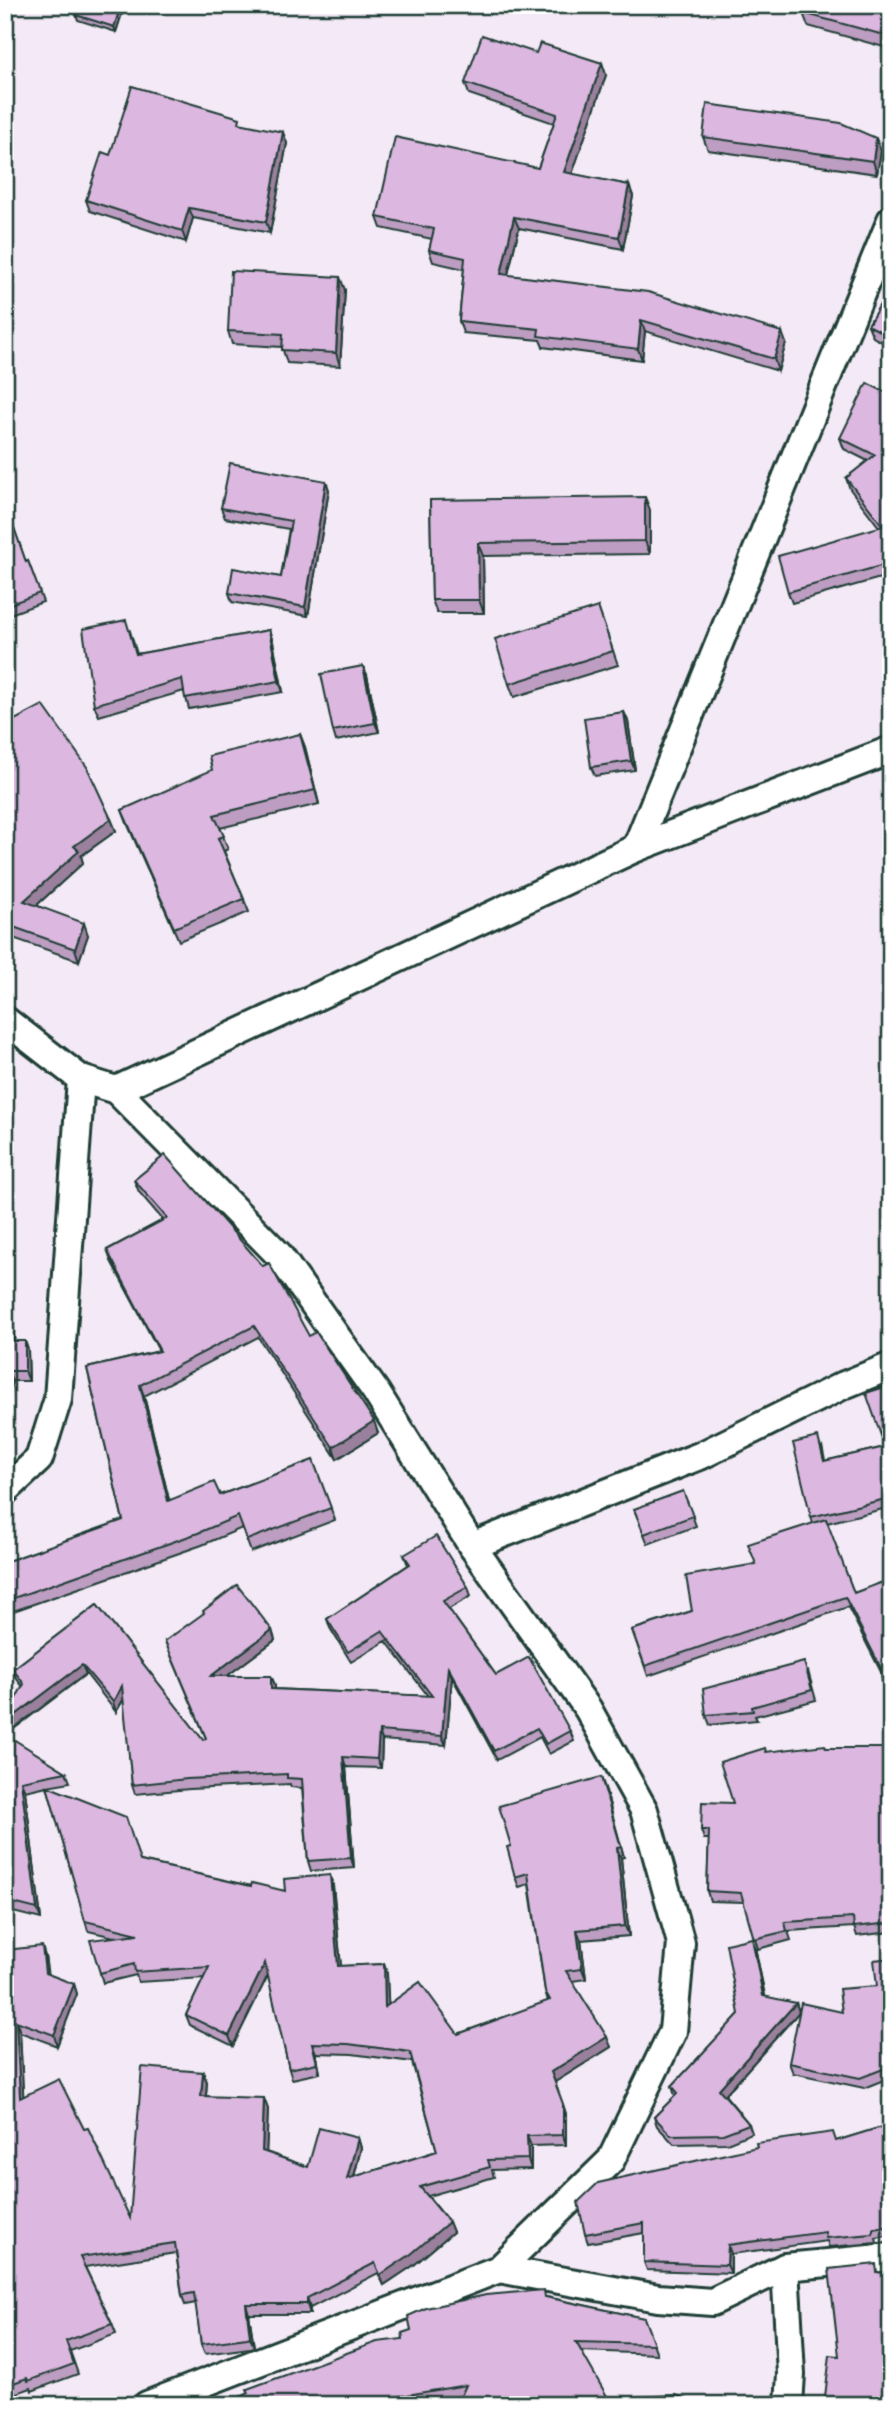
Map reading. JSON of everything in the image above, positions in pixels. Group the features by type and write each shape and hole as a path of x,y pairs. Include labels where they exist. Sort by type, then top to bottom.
{"street":[{"path":"636,848 891,220"},
{"path":"116,1090 636,848 891,750"},
{"path":"5,1020 81,1079 116,1090 278,1254 376,1392 472,1546 588,1709 644,1810 681,1943 673,2031 611,2160 499,2269 148,2405"},
{"path":"5,1491 39,1459 58,1399 81,1079"},
{"path":"472,1546 702,1455 844,1385 891,1366"},
{"path":"499,2269 658,2298 712,2302 785,2267 891,2257"},
{"path":"785,2267 791,2374 789,2405"}],"building":[{"path":"79,5 121,5 114,27 76,15"},
{"path":"805,5 891,5 891,37 803,13"},
{"path":"482,35 536,53 540,43 602,63 564,172 629,185 619,237 514,217 501,274 648,292 782,332 774,359 641,320 638,349 538,336 539,329 459,321 465,258 429,250 434,229 377,217 395,137 538,168 557,114 465,83"},
{"path":"132,86 240,118 239,123 283,132 266,222 189,208 182,231 86,200 102,152 110,155"},
{"path":"707,104 841,123 876,138 873,161 703,137"},
{"path":"231,271 340,277 336,353 282,350 283,334 228,331"},
{"path":"891,286 891,337 868,325"},
{"path":"867,383 891,395 891,466 885,478 891,486 891,563 788,592 778,556 883,526 846,478 875,455 840,438"},
{"path":"230,463 326,481 305,607 229,593 233,568 281,577 291,521 221,508"},
{"path":"645,497 645,541 478,543 479,600 432,600 430,500"},
{"path":"5,502 40,593 5,606"},
{"path":"598,607 613,651 509,684 495,639"},
{"path":"126,620 136,654 269,630 279,681 185,698 182,679 94,705 83,629"},
{"path":"363,666 375,723 333,731 321,674"},
{"path":"43,705 87,767 111,819 74,846 79,851 24,901 84,923 75,949 5,924 5,725"},
{"path":"624,712 631,761 591,767 584,718"},
{"path":"300,734 315,790 214,815 224,836 218,838 244,899 174,928 122,810 212,770 209,756"},
{"path":"165,1155 263,1266 269,1263 309,1336 316,1332 374,1421 333,1447 254,1326 140,1385 168,1501 214,1482 220,1495 313,1460 331,1508 247,1540 238,1516 198,1533 5,1601 5,1562 123,1520 87,1368 160,1351 107,1250 167,1218 134,1180"},
{"path":"5,1246 11,1341 25,1341 25,1371 8,1371 5,1397"},
{"path":"891,1385 891,1500 890,1498 811,1517 793,1443 818,1437 824,1461 885,1447 866,1393"},
{"path":"683,1491 693,1516 644,1534 634,1509"},
{"path":"826,1519 854,1593 891,1579 891,1895 888,1896 891,1923 854,1927 853,1918 785,1922 787,1931 754,1939 741,1893 707,1891 709,1830 701,1830 702,1802 733,1803 720,1762 765,1748 766,1752 825,1745 826,1748 889,1748 881,1668 845,1597 645,1666 632,1630 692,1611 686,1576 756,1564 748,1544"},
{"path":"436,1536 468,1587 443,1601 496,1675 529,1657 570,1731 546,1744 537,1728 494,1751 448,1667 442,1736 379,1731 377,1759 343,1757 351,1858 308,1861 302,1779 287,1778 287,1774 132,1785 122,1686 113,1702 82,1665 5,1723 5,1717 24,1684 13,1669 97,1605 203,1740 206,1738 165,1641 237,1585 272,1630 211,1676 271,1676 271,1689 432,1696 382,1631 348,1652 327,1619 410,1564 404,1555"},
{"path":"804,1662 812,1690 752,1707 753,1711 706,1715 703,1689"},
{"path":"5,1734 66,1772 21,1781 37,1909 5,1901 5,1811 13,1800 5,1795"},
{"path":"601,1777 621,1847 617,1848 625,1926 577,1930 582,1969 566,1971 607,2037 551,2072 563,2104 563,2135 527,2136 528,2159 488,2160 490,2167 420,2187 449,2222 410,2255 380,2275 375,2263 307,2298 307,2304 246,2304 250,2337 247,2338 201,2344 194,2293 182,2295 175,2243 80,2257 112,2324 66,2341 74,2364 28,2381 27,2378 5,2386 6,1950 42,1946 45,1973 74,1984 54,2035 16,2021 20,2098 59,2079 84,2129 88,2128 130,2218 142,2067 203,2072 201,2096 264,2098 262,2151 308,2167 319,2128 358,2138 347,2179 437,2151 410,2052 348,2044 312,2043 317,2063 289,2069 265,1963 229,2036 186,2015 209,1967 135,1972 134,1964 100,1973 90,1940 138,1934 85,1921 47,1786 126,1817 140,1861 285,1891 284,1879 330,1875 338,1966 384,1964 385,2007 420,1982 458,2034 550,2000 545,1991 528,1873 515,1877 507,1847 511,1846 499,1806"},
{"path":"752,1938 763,1996 796,2003 719,2089 749,2124 723,2134 671,2135 654,2117 678,2093 672,2086 739,2014 726,1944"},
{"path":"891,1958 891,2066 860,2078 789,2063 801,2003 842,2012 839,1989 877,1986 874,1960"},
{"path":"891,2124 891,2226 873,2229 873,2234 826,2238 825,2232 728,2245 727,2265 644,2262 644,2223 585,2234 578,2202 598,2183 757,2147 756,2143 833,2132 836,2141"},
{"path":"876,2264 877,2272 891,2274 891,2405 824,2405 830,2355 839,2356 829,2269"},
{"path":"544,2290 545,2297 644,2318 654,2344 576,2342 612,2405 457,2405 466,2385 389,2398 391,2405 224,2405 249,2393 247,2389 377,2342 403,2339 402,2333 411,2330 408,2316 426,2308 486,2295"},
{"path":"676,2395 702,2405 635,2405 635,2397"}]}
